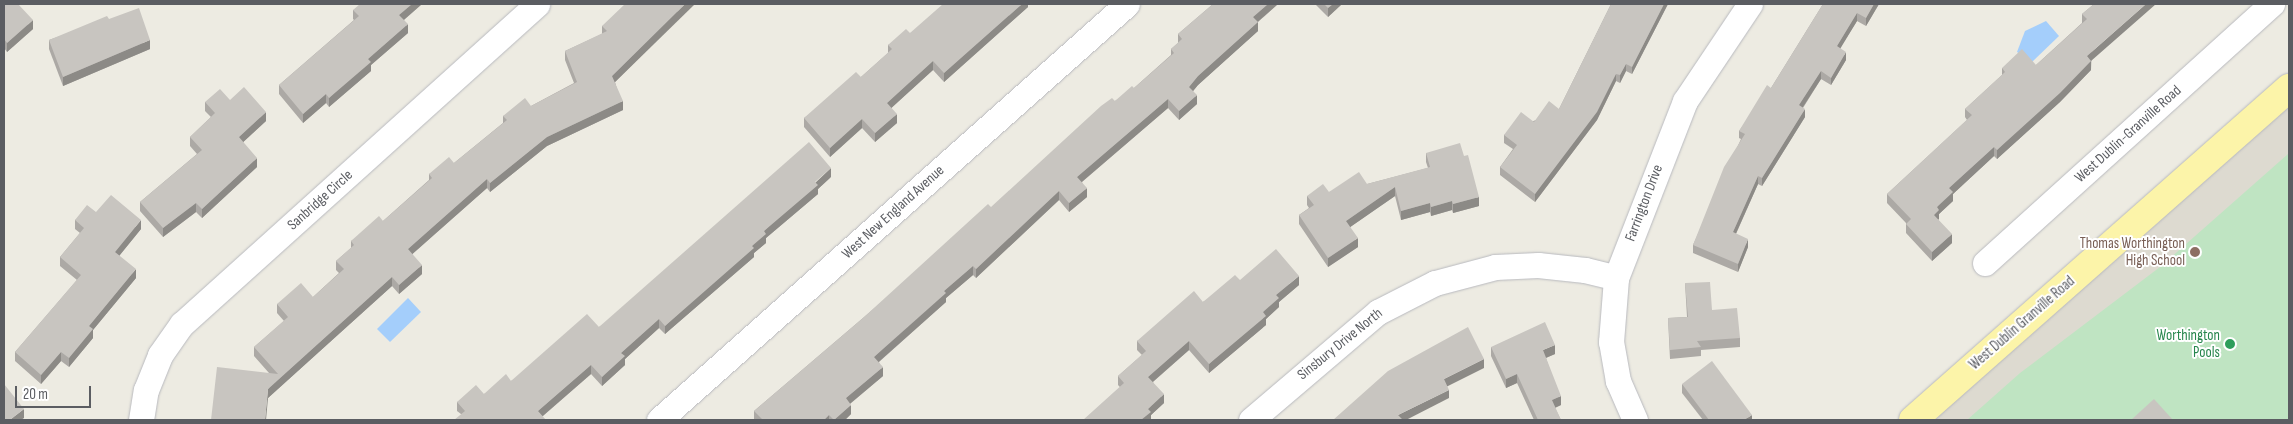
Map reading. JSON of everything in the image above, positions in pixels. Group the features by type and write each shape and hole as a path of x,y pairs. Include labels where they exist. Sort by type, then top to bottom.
{"main road":[{"name":"West Dublin Granville Road","path":"1913,420 2289,88"}],"street":[{"name":"Sanbridge Circle","path":"141,420 146,390 160,355 182,324 537,4"},
{"name":"Farrington Drive","path":"1635,420 1618,381 1611,342 1616,278 1685,101 1750,4"},
{"name":"West Dublin-Granville Road","path":"1985,263 2272,4"},
{"name":"West New England Avenue","path":"659,420 1119,6"},
{"name":"Sinsbury Drive North","path":"1251,420 1378,312 1435,283 1495,267 1538,265 1584,270 1616,278"}],"shaded area":[{"name":"Thomas Worthington High School","path":"2289,84 2289,420 1913,420"}],"green space":[{"name":"Thomas Worthington High School","path":"2289,153 2289,420 1967,420 2020,373 2160,267"}],"water":[{"path":"2046,21 2059,36 2032,62 2017,52 2025,31"},
{"path":"408,298 421,312 390,342 377,329"}],"building":[{"path":"4,4 18,4 33,20 7,43 4,39"},
{"path":"360,4 412,4 399,15 408,24 368,59 371,62 329,98 326,94 303,114 279,85 359,16 353,10"},
{"path":"625,4 685,4 612,76 623,101 547,137 490,183 487,179 408,249 422,265 399,285 392,277 268,389 265,420 211,420 217,367 278,374 254,347 288,317 277,304 301,283 313,297 344,269 336,261 354,245 351,241 379,216 383,221 432,178 429,174 449,157 454,163 507,120 503,116 525,98 531,106 577,82 565,51 607,31 602,26"},
{"path":"943,4 1022,4 944,73 933,61 887,103 897,114 875,133 862,119 830,148 804,118 856,72 861,77 892,49 888,45 906,29 910,33"},
{"path":"1213,4 1268,4 1253,17 1258,22 1198,76 1189,87 1197,95 1179,111 1168,99 1077,177 1087,188 1069,203 1059,191 976,269 973,266 944,291 946,293 874,357 883,367 846,398 851,405 834,420 829,415 824,420 763,420 754,411 863,318 988,204 991,207 1101,106 1112,98 1115,101 1132,86 1134,88 1174,53 1171,49 1182,39 1178,34"},
{"path":"1324,4 1333,4 1328,8"},
{"path":"1611,4 1664,4 1632,67 1626,64 1620,75 1616,74 1597,112 1535,194 1500,167 1517,145 1504,135 1521,112 1534,122 1549,101 1559,109"},
{"path":"1823,4 1874,4 1866,18 1857,13 1837,46 1846,52 1831,78 1821,71 1799,105 1805,109 1762,178 1758,176 1733,232 1748,239 1738,264 1693,245 1724,167 1745,134 1739,131 1767,85 1771,88"},
{"path":"2094,4 2146,4 2087,56 2091,61 2060,93 1997,150 1994,147 1949,188 1953,192 1937,207 1939,210 1934,215 1952,234 1932,252 1906,224 1911,219 1887,194 1972,115 1965,109 2005,72 2002,68 2022,49 2036,65 2087,19 2082,14"},
{"path":"139,8 150,40 63,77 49,40 107,16 109,19"},
{"path":"244,87 266,112 239,137 257,158 202,209 196,203 163,228 140,202 202,150 190,137 215,113 205,102 220,89 230,100"},
{"path":"809,142 831,168 815,182 818,185 764,231 766,234 752,246 754,248 665,326 659,319 621,353 625,356 602,377 591,365 538,411 546,420 454,420 465,411 457,402 476,385 484,394 506,374 511,381 587,314 599,327"},
{"path":"1460,143 1464,156 1468,155 1479,197 1453,204 1452,201 1431,207 1430,203 1401,211 1395,187 1346,221 1358,238 1328,258 1299,215 1314,205 1307,196 1323,184 1329,192 1359,172 1367,184 1430,167 1426,153"},
{"path":"111,195 141,220 115,252 136,269 89,326 93,329 69,358 61,352 41,375 15,352 81,275 60,257 84,228 75,220 87,205 96,212"},
{"path":"1276,249 1299,276 1276,295 1279,298 1263,312 1266,316 1209,364 1189,341 1148,377 1164,394 1148,409 1151,412 1141,420 1083,420 1124,383 1118,376 1146,351 1137,341 1194,291 1203,302 1235,275 1240,280"},
{"path":"1710,282 1712,310 1737,308 1740,338 1697,341 1701,347 1670,350 1668,318 1688,317 1685,283"},
{"path":"1545,322 1555,345 1543,350 1561,396 1552,400 1561,420 1538,420 1517,374 1506,379 1491,347"},
{"path":"1468,327 1484,359 1444,379 1449,390 1398,415 1403,420 1333,420 1388,371"},
{"path":"1712,361 1752,415 1744,420 1709,420 1682,384"},
{"path":"4,384 24,409 12,420 4,420"},
{"path":"2154,399 2173,420 2131,420"}],"place":[{"name":"Thomas Worthington High School","path":"2195,252"},
{"name":"Worthington Pools","path":"2230,344"}]}
